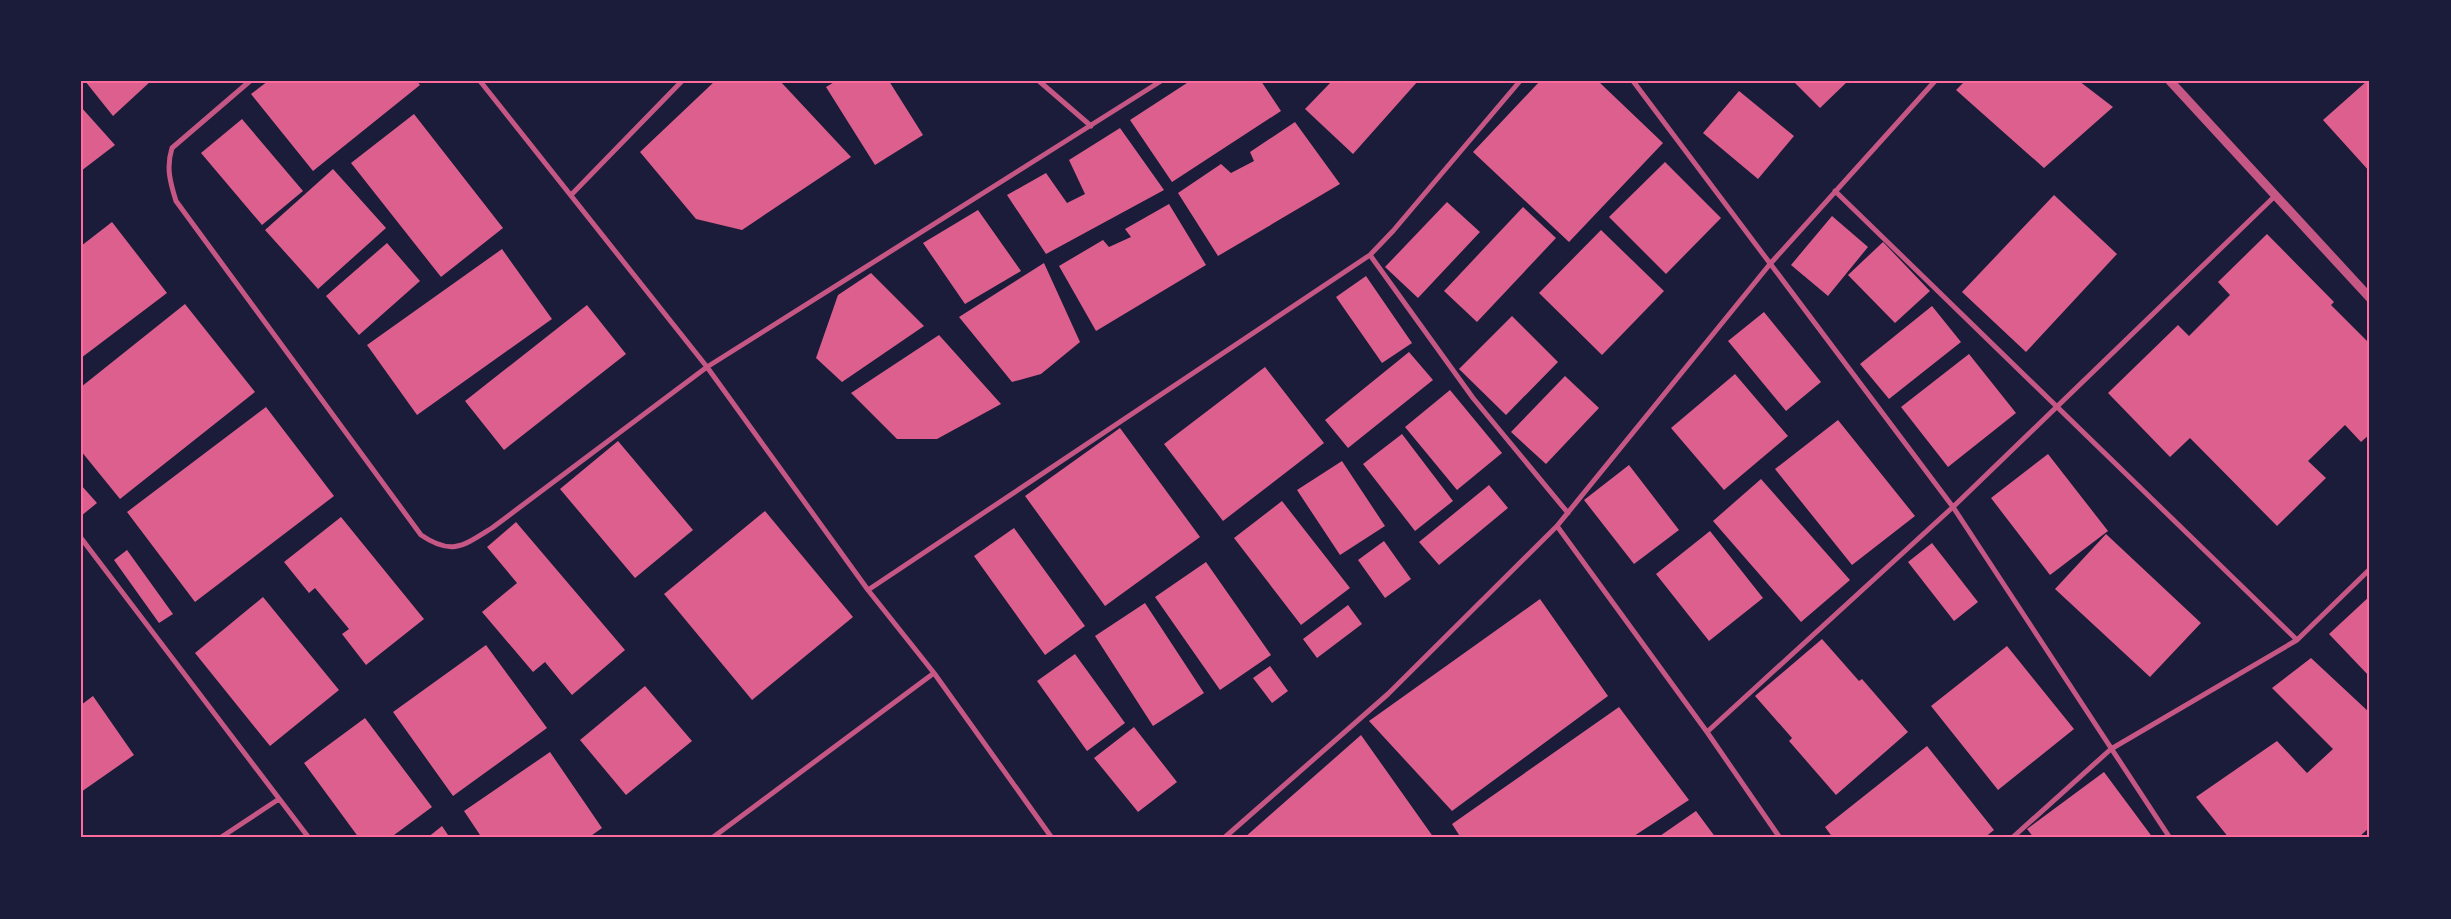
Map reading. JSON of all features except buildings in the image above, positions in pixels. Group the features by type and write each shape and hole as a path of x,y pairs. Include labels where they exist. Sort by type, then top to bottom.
{"street":[{"path":"250,81 172,148 168,161 168,176 176,201 421,535 436,546 462,546 492,528 707,367 1161,81"},
{"path":"480,81 572,194 707,367 868,590 934,673 1052,838"},
{"path":"572,194 682,81"},
{"path":"1039,81 1091,126"},
{"path":"868,590 1370,255 1394,231 1520,81"},
{"path":"1633,81 1953,508 2170,838"},
{"path":"1224,838 1388,694 1557,526 1770,264 1935,81"},
{"path":"2170,81 2370,298"},
{"path":"1835,191 2296,640"},
{"path":"1707,732 1953,508 2276,194"},
{"path":"1370,255 1473,398 1568,514"},
{"path":"1557,526 1707,732 1780,838"},
{"path":"81,538 308,838"},
{"path":"2012,838 2111,749 2296,640 2370,569"},
{"path":"712,838 934,673"},
{"path":"220,838 279,799"}]}
